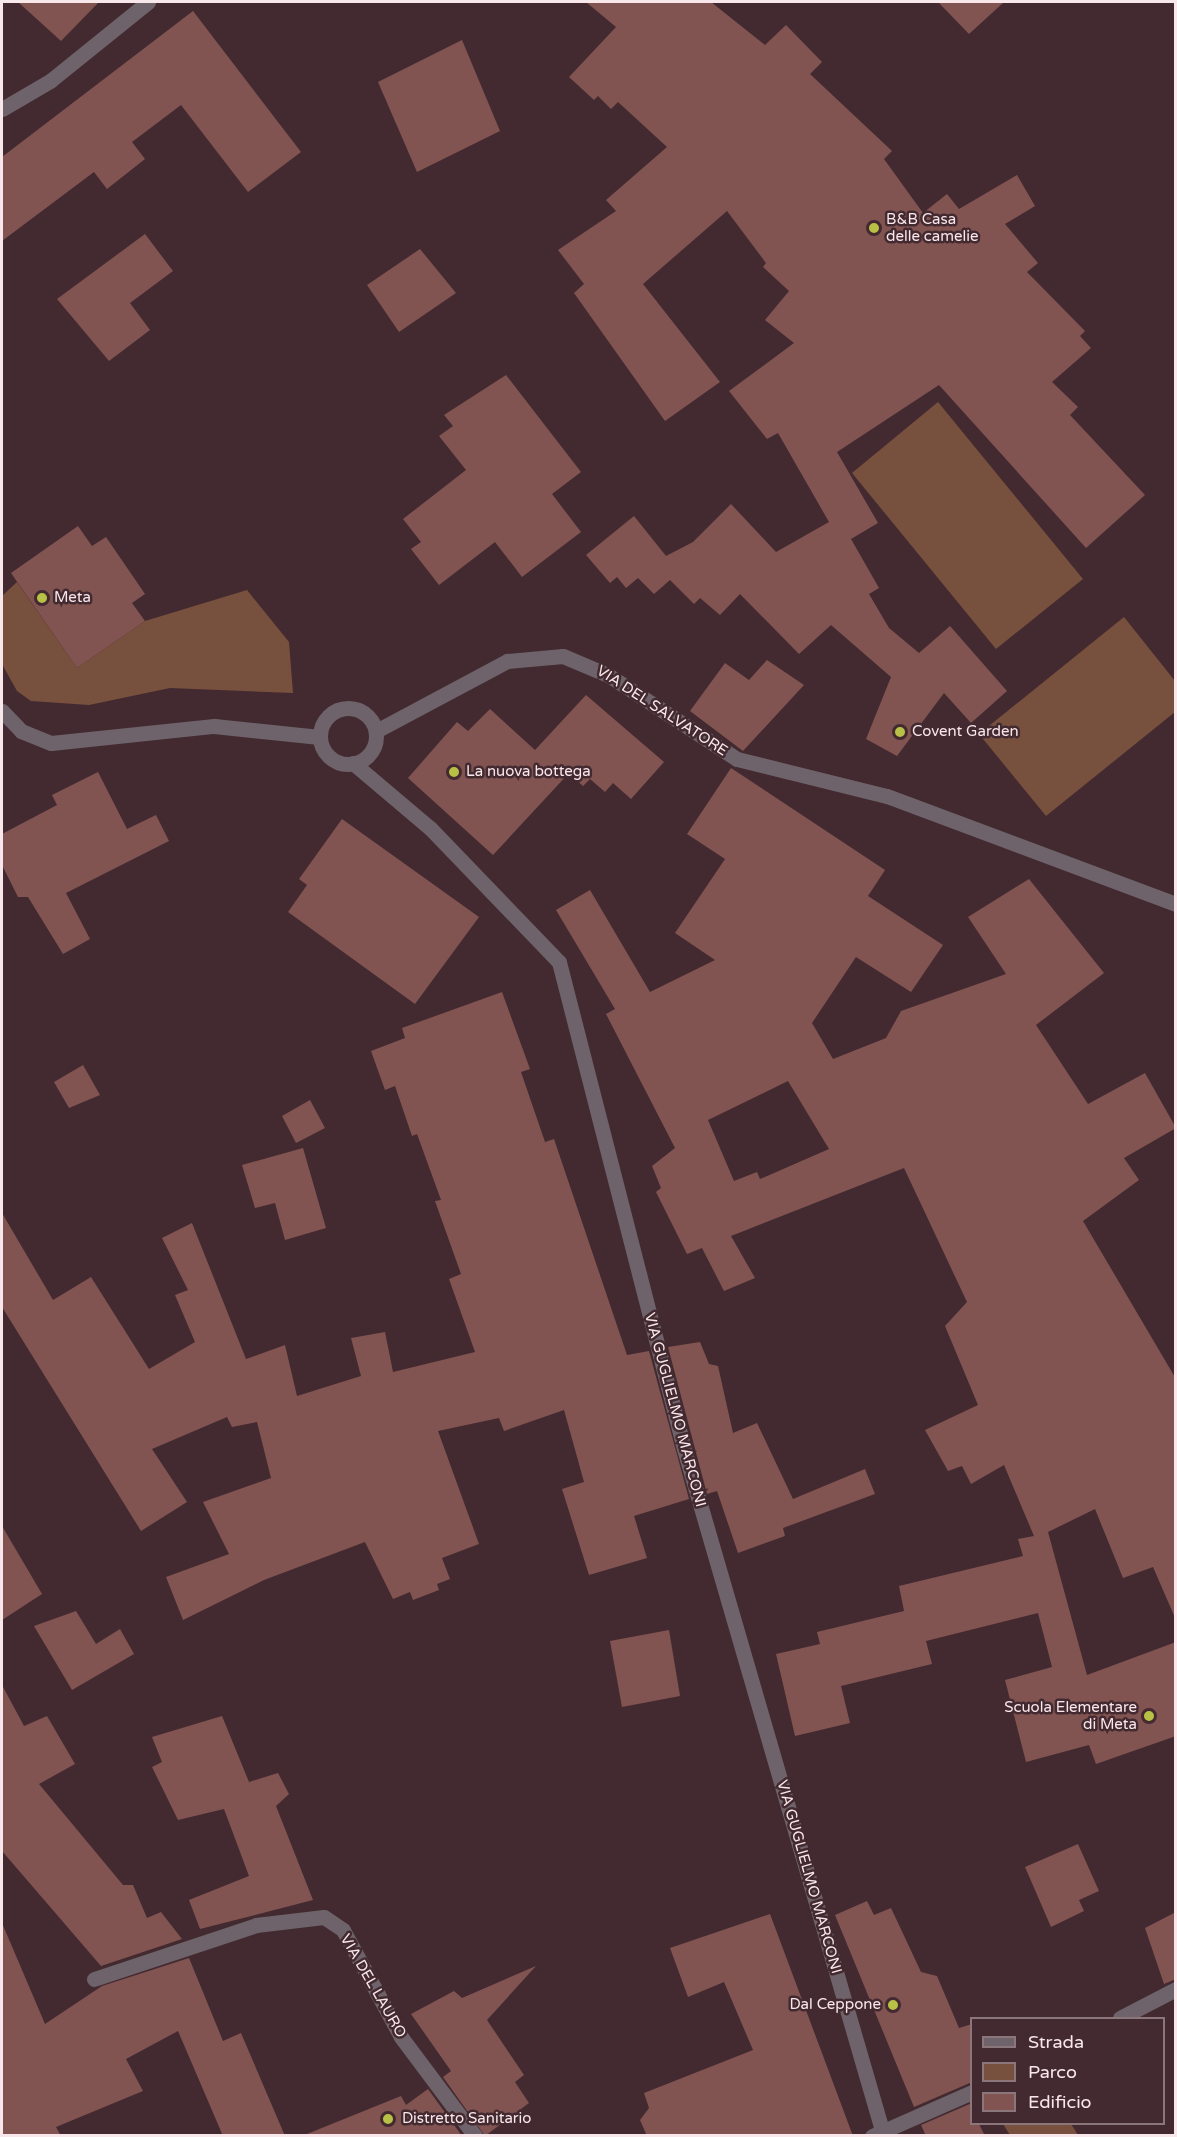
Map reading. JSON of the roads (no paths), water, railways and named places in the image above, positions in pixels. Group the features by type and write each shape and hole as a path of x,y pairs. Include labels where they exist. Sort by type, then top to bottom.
{"street":[{"path":"2,109 50,81 148,2"},
{"name":"VIA DEL SALVATORE","path":"376,731 507,661 563,656 599,670 737,759 887,796 1176,904"},
{"path":"349,707 367,715 376,731 368,755 353,764 327,755 319,737 324,719 349,707"},
{"path":"2,711 21,731 51,743 214,726 319,737"},
{"name":"VIA GUGLIELMO MARCONI","path":"353,764 430,828 559,963 684,1449 877,2133"},
{"name":"VIA DEL LAURO","path":"93,1979 256,1925 324,1917 343,1930 401,2037 475,2136"},
{"path":"1124,2017 1176,1989"},
{"path":"877,2133 970,2093"}],"place":[{"name":"B&B Casa delle camelie","path":"874,228"},
{"name":"Meta","path":"42,598"},
{"name":"Covent Garden","path":"900,732"},
{"name":"La nuova bottega","path":"454,772"},
{"name":"Scuola Elementare di Meta","path":"1149,1716"},
{"name":"Dal Ceppone","path":"893,2005"},
{"name":"Distretto Sanitario","path":"388,2119"}]}
